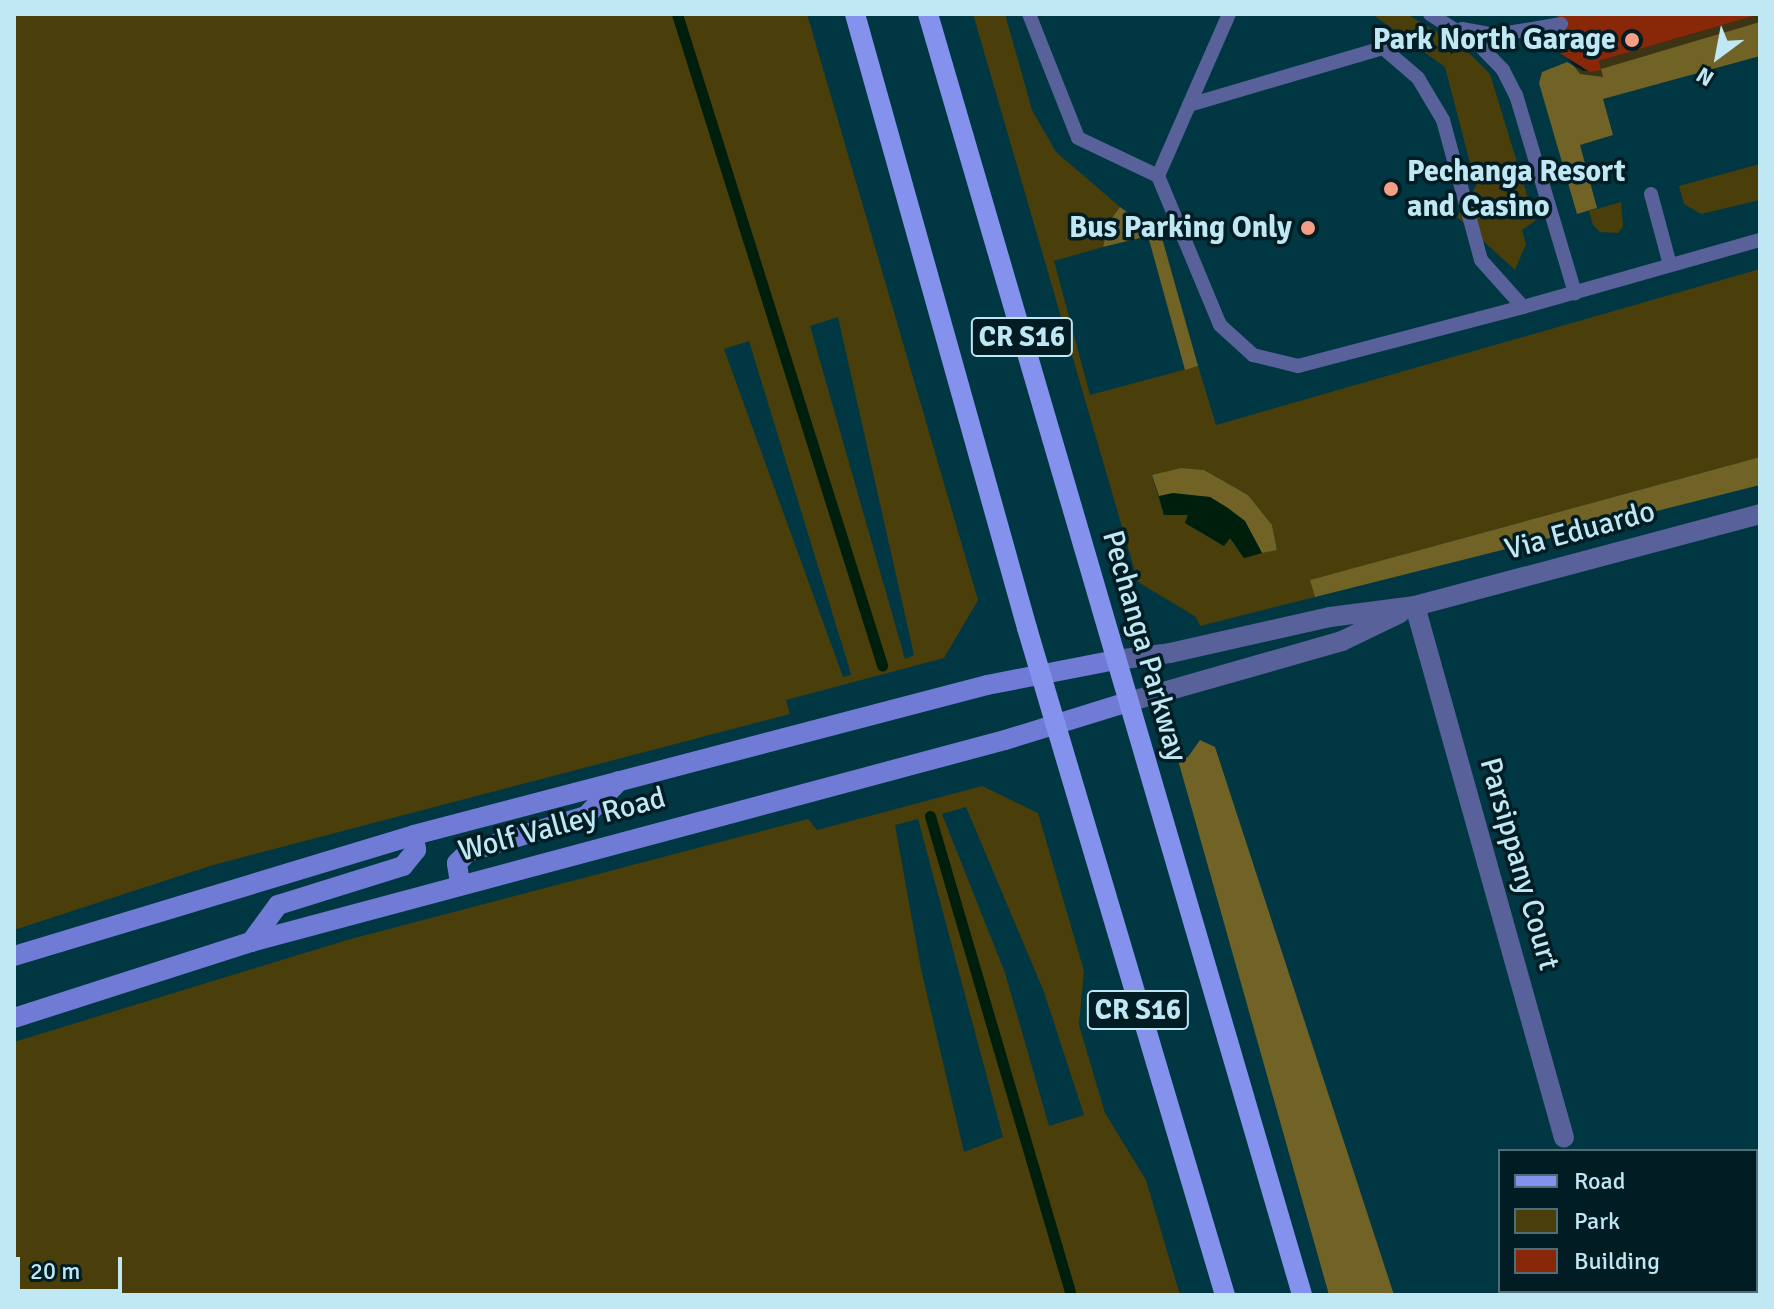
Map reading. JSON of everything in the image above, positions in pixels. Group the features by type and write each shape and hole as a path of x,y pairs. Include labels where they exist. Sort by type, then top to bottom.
{"main road":[{"name":"CR S16","path":"855,14 1042,672 1225,1295"},
{"name":"Pechanga Parkway","path":"928,14 1302,1295"},
{"name":"Wolf Valley Road","path":"14,956 414,835 1042,672 1116,660"},
{"name":"Wolf Valley Road","path":"14,1018 251,942 1128,702"},
{"path":"460,883 457,863 468,852 586,816 619,781"},
{"path":"251,942 278,905 403,866 416,850 414,835"}],"street":[{"name":"Via Eduardo","path":"1116,660 1170,653 1330,617 1415,606 1760,514"},
{"name":"Via Eduardo","path":"1128,702 1342,641 1415,606"},
{"name":"Parsippany Court","path":"1415,606 1564,1138"}],"lane":[{"path":"1029,14 1078,138 1158,176 1220,325 1253,355 1298,366 1575,293 1760,240"},
{"path":"1158,176 1229,14"},
{"path":"1430,14 1450,26 1503,70 1516,95 1575,293"},
{"path":"1450,26 1496,35 1561,24"},
{"path":"1189,105 1383,48 1418,78 1443,120 1481,260 1523,307"},
{"path":"1651,194 1670,265"}],"green space":[{"path":"14,14 807,14 978,600 944,658 786,700 790,714 213,865 14,930","holes":["838,317 914,655 905,659 810,326","749,341 851,674 851,675 843,677 724,349"]},
{"path":"973,14 1005,14 1032,110 1056,152 1120,207 1109,222 1103,247 1054,261 1090,395 1198,366 1216,425 1760,269 1760,457 1311,580 1315,597 1200,626 1196,617 1138,582","holes":["1181,468 1204,470 1248,495 1272,525 1277,549 1244,558 1230,538 1224,546 1185,523 1188,515 1164,515 1152,476"]},
{"path":"1372,14 1407,14 1464,48 1490,74 1535,221 1522,230 1526,244 1515,270 1457,217 1476,186 1445,67"},
{"path":"1760,164 1760,200 1701,214 1684,204 1679,186"},
{"path":"1621,202 1623,227 1618,233 1600,232 1593,225 1589,211"},
{"path":"982,786 1038,813 1084,971 1079,1025 1105,1113 1146,1180 1180,1295 14,1295 14,1042 347,940 808,819 817,830","holes":["966,807 1044,992 1084,1115 1049,1126 1005,973 942,814","918,819 1003,1137 964,1152 921,969 895,825"]}],"shaded area":[{"path":"1760,14 1760,56 1603,99 1613,135 1580,145 1597,208 1577,214 1539,83 1542,72 1567,62 1583,71 1600,70 1599,61"},
{"path":"1120,207 1162,238 1198,366 1185,370 1148,236 1103,247 1109,222"},
{"path":"1760,457 1760,485 1315,597 1310,580"},
{"path":"1181,468 1204,470 1248,495 1272,525 1277,550 1262,553 1245,522 1210,497 1159,496 1152,475"},
{"path":"1173,493 1210,497 1228,508 1245,521 1262,553 1244,558 1230,538 1224,546 1185,523 1188,515 1164,515 1159,496"},
{"path":"1200,740 1215,747 1394,1295 1329,1295 1178,760 1188,757"}],"building":[{"name":"Park North Garage","path":"1557,14 1757,15 1599,61 1601,70 1590,72 1561,54 1557,45 1566,43"}],"waterway":[{"path":"677,14 882,665"},
{"path":"930,816 1071,1295"}],"place":[{"name":"Park North Garage","path":"1632,40"},
{"name":"Pechanga Resort and Casino","path":"1391,189"},
{"name":"Bus Parking Only","path":"1308,228"}]}
